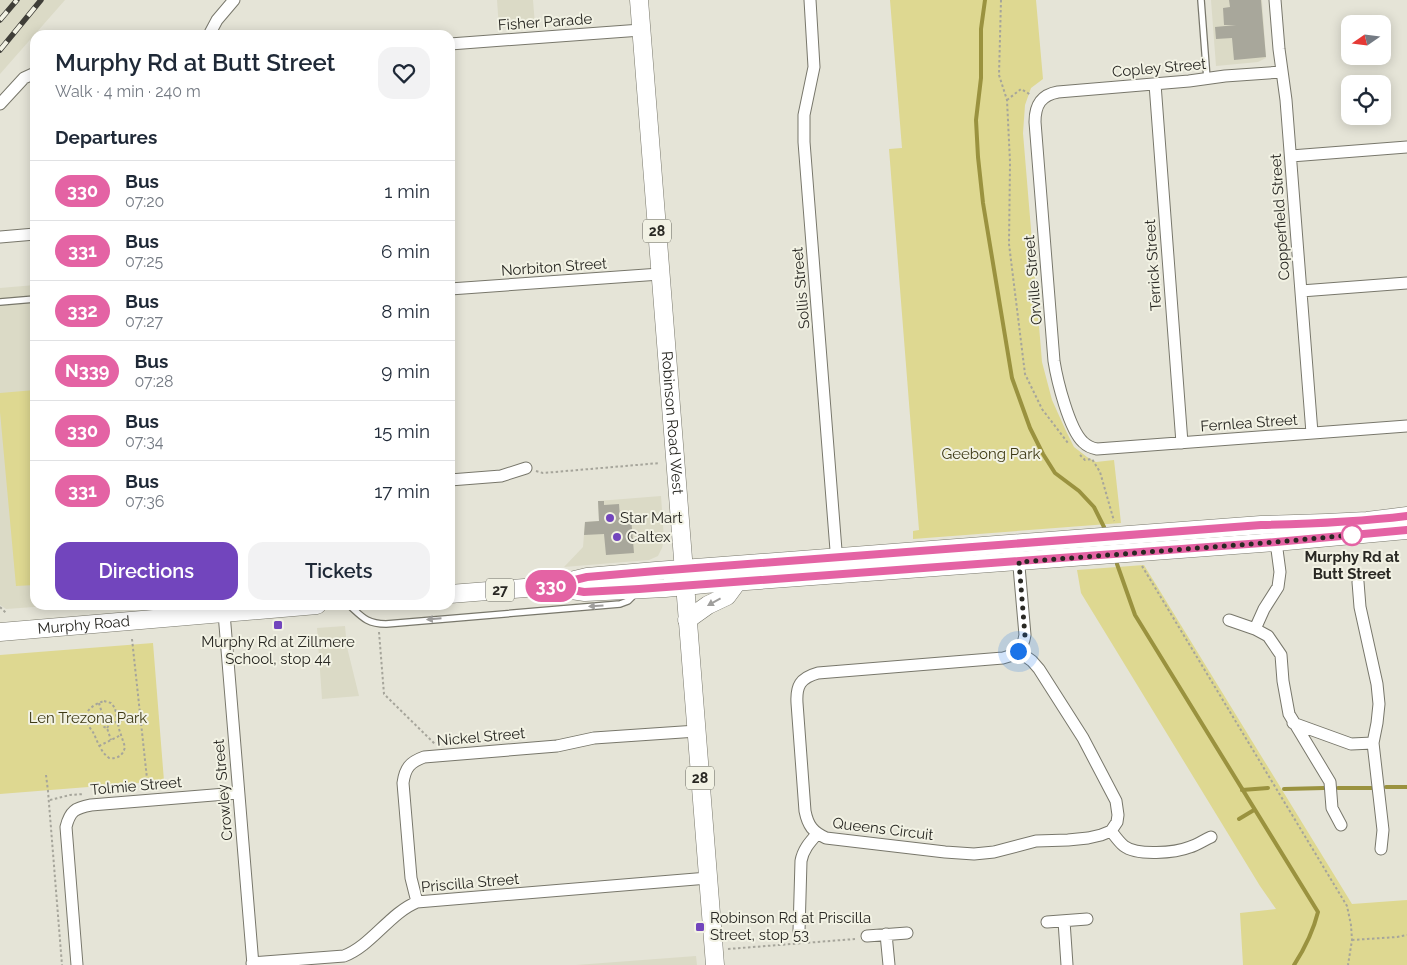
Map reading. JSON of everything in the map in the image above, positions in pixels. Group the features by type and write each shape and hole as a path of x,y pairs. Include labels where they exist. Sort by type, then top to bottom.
{"main road":[{"name":"Robinson Road West","path":"639,0 715,958"},
{"name":"27","path":"455,594 550,586 587,577 684,578 738,581 837,566 1017,544 1261,525 1326,524 1407,516"},
{"name":"27","path":"550,586 584,592 639,589 684,578 837,566 1019,562 1407,530"},
{"path":"687,620 708,605 727,596 738,581"},
{"name":"Murphy Road","path":"0,632 259,610"}],"street":[{"path":"212,30 217,20 234,0"},
{"name":"Sollis Street","path":"810,0 814,67 804,115 804,142 837,566"},
{"name":"Copperfield Street","path":"1275,0 1291,156 1312,433"},
{"name":"Fisher Parade","path":"455,44 641,30"},
{"name":"Copley Street","path":"1041,100 1048,94 1058,92 1282,72"},
{"path":"0,104 24,78 30,75"},
{"name":"Terrick Street","path":"1155,84 1182,443"},
{"name":"Orville Street","path":"1041,100 1036,109 1035,122 1056,373 1060,392 1074,429 1082,442 1092,448"},
{"path":"1291,156 1407,147"},
{"path":"0,237 30,234"},
{"name":"Norbiton Street","path":"455,289 660,274"},
{"path":"1300,291 1407,283"},
{"name":"Fernlea Street","path":"1092,448 1102,449 1407,426"},
{"path":"455,480 501,476 526,468"},
{"path":"1255,629 1264,609 1278,587 1280,572 1276,542"},
{"path":"1017,544 1025,636 1024,642 1018,651 1032,661 1039,669 1083,738 1116,801 1117,822 1111,831 1123,846 1140,852 1166,852 1188,848 1211,837"},
{"path":"1358,582 1360,607 1377,684 1379,704 1373,743 1383,830 1381,849"},
{"name":"Crowley Street","path":"224,613 252,964"},
{"path":"1230,620 1268,636 1281,656 1289,714 1330,782 1332,808 1341,825"},
{"name":"Queens Circuit","path":"1018,651 1010,657 1003,658 818,673 805,678 797,690 796,703 805,811 809,826 817,834 834,840 974,854 994,852 1036,842 1088,838 1111,831"},
{"path":"1293,723 1351,744 1373,743"},
{"name":"Nickel Street","path":"416,902 411,878 403,783 406,770 418,759 442,755 557,746 594,738 697,731"},
{"name":"Tolmie Street","path":"77,965 66,827 70,815 80,807 91,805 238,792"},
{"path":"799,931 801,861 803,852 817,834"},
{"name":"Priscilla Street","path":"252,964 344,956 356,950 416,902 708,878"},
{"path":"1047,922 1087,919"},
{"path":"1064,921 1068,965"},
{"path":"867,936 907,933"},
{"path":"886,934 889,965"}],"lane":[{"path":"1201,0 1207,79"},
{"path":"0,302 30,300"},
{"path":"354,610 369,622 378,624 620,604 633,598 639,589"}],"path":[{"path":"1007,100 1021,89 1041,100"},
{"path":"526,468 543,473 675,462"},
{"path":"1132,553 1132,562 1139,562 1347,906 1352,940 1348,965"},
{"path":"0,607 6,613"},
{"path":"378,624 384,694 436,746 442,755"},
{"path":"132,639 148,788 142,788"},
{"path":"108,701 114,705 117,713 125,748 124,752 117,758 109,758 102,752 86,719 88,710 99,703 108,701"},
{"path":"99,703 104,721 102,725 107,728 111,740"},
{"path":"107,728 110,724 126,719 135,722 141,721"},
{"path":"104,721 108,721 110,724"},
{"path":"99,746 121,735"},
{"path":"46,775 62,965"},
{"path":"1352,940 1407,935"},
{"path":"715,958 867,936"}],"shaded area":[{"path":"0,0 65,0 39,30 30,30 30,40 0,74"},
{"path":"497,0 533,0 535,25 499,28"},
{"path":"1211,0 1262,0 1266,58 1258,62 1216,66"},
{"path":"30,285 30,607 6,609 0,605 0,288"},
{"path":"661,496 664,539 658,556 649,560 564,567 583,547 585,522 599,521 598,501"},
{"path":"345,626 347,647 359,696 322,699 317,628"},
{"path":"696,956 697,965 576,965"}],"green space":[{"name":"Geebong Park","path":"890,0 1036,0 1043,79 1031,88 1025,105 1023,133 1042,362 1052,400 1074,447 1096,462 1114,460 1121,523 913,539 913,531 919,530 889,149 902,148"},
{"path":"30,390 30,585 16,586 0,412 0,393"},
{"path":"1144,565 1352,904 1407,900 1407,965 1243,965 1240,913 1276,909 1260,886 1081,593 1077,570"},
{"name":"Len Trezona Park","path":"153,643 164,781 0,794 0,655"}],"building":[{"path":"1229,0 1261,0 1266,57 1234,60 1232,38 1216,39 1215,27 1236,25 1224,25 1223,8 1230,7"},
{"name":"Star Mart","path":"598,501 604,501 604,505 619,504 620,518 631,517 634,553 606,555 604,534 584,535 585,522 599,521"}],"waterway":[{"path":"985,0 981,29 981,78 976,120 978,157 983,203 1012,378 1030,428 1043,454 1055,473 1079,491 1094,507 1104,527"},
{"path":"1117,564 1135,615 1318,912 1308,940 1294,965"},
{"path":"1386,787 1407,787"},
{"path":"1242,790 1268,788"},
{"path":"1284,789 1324,788"},
{"path":"1338,788 1374,788"},
{"path":"1239,819 1254,810"}],"railway":[{"path":"0,20 17,0"},
{"path":"0,50 41,0"}],"bus line":[{"name":"330","path":"1407,516 1367,521 1261,525 656,571 587,577 550,586 584,592 685,586 1019,562 1407,530"}],"place":[{"name":"Star Mart","path":"610,518"},
{"name":"Murphy Rd at Butt Street","path":"1352,535"},
{"name":"Caltex","path":"617,537"},
{"name":"Murphy Rd at Zillmere School, stop 44","path":"278,625"},
{"name":"Robinson Rd at Priscilla Street, stop 53","path":"700,927"}],"route":[{"path":"1018,651 1024,642 1025,636 1019,562 1352,535"}]}
